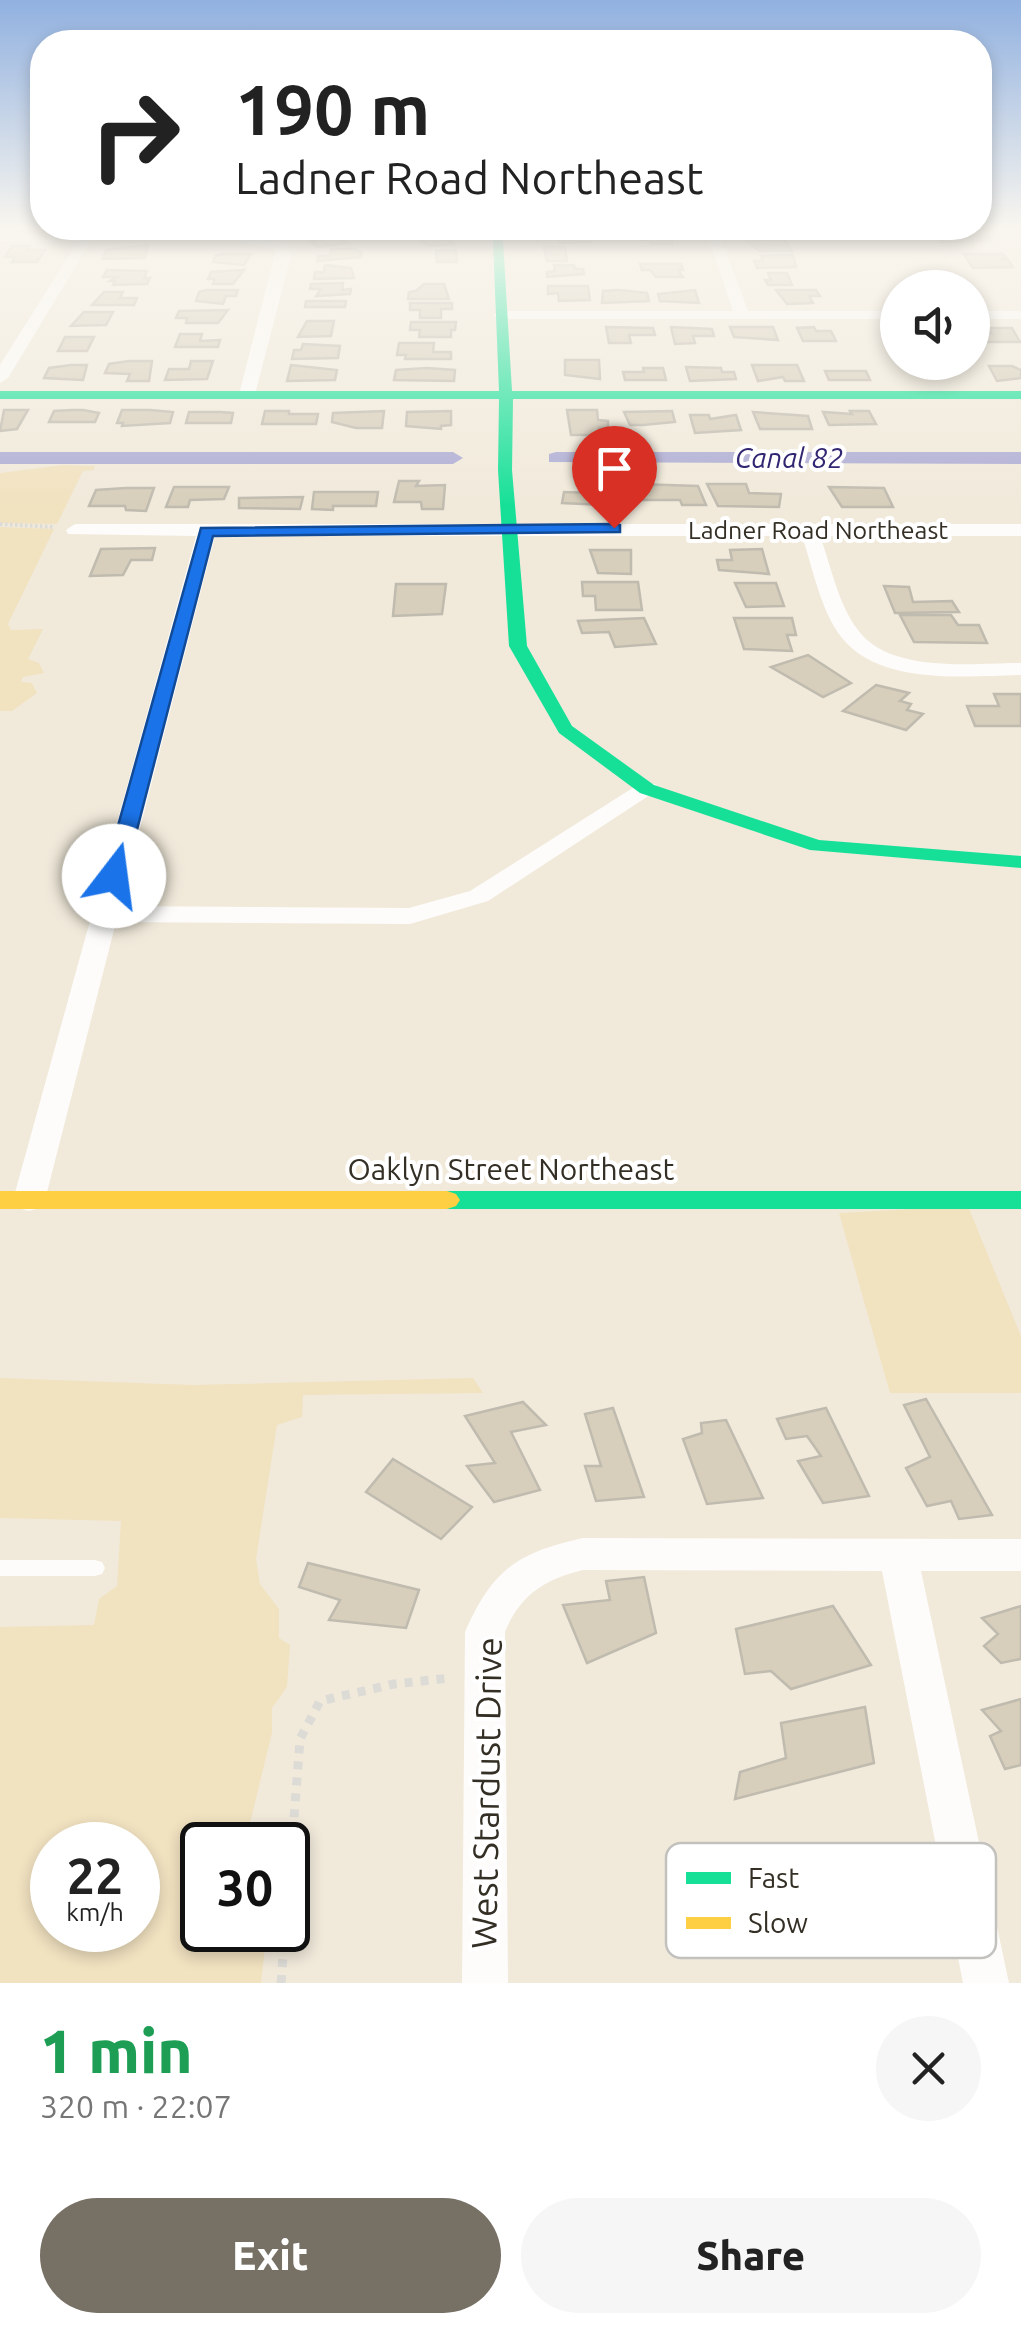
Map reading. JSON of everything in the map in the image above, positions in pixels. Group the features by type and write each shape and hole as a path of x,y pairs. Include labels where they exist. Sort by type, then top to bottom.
{"street":[{"path":"0,378 35,321"},
{"path":"247,394 267,321"},
{"path":"500,321 508,529 518,646 564,729 648,789 817,846 1021,862"},
{"path":"0,395 1021,395"},
{"name":"Ladner Road Northeast","path":"75,530 1021,530"},
{"path":"808,530 849,632 868,650 912,664 1021,668"},
{"path":"14,1200 104,914 207,531"},
{"path":"104,914 410,916 480,896 648,789"},
{"name":"Oaklyn Street Northeast","path":"14,1200 1021,1200"},
{"name":"West Stardust Drive","path":"485,1983 485,1632 496,1604 513,1583 544,1562 583,1554 1021,1555"},
{"path":"898,1555 957,1843"},
{"path":"981,1958 986,1983"}],"lane":[{"path":"0,1568 94,1568"}],"path":[{"path":"0,524 75,530"},
{"path":"294,1822 300,1739 320,1701 394,1684 484,1674"},
{"path":"281,1983 283,1952"}],"shaded area":[{"path":"63,465 95,466 94,470 83,471 57,524 0,523 0,473"},
{"path":"0,527 54,529 8,624 11,630 43,629 28,659 39,663 44,673 23,677 21,682 32,683 37,693 12,711 0,711"},
{"path":"968,1206 1021,1336 1021,1393 890,1393 839,1213"},
{"path":"0,1378 193,1385 473,1378 483,1393 303,1395 302,1417 277,1425 256,1559 260,1584 279,1609 279,1638 290,1645 287,1687 272,1708 272,1733 250,1822 180,1822 180,1952 265,1952 261,1983 0,1983 0,1627 94,1625 99,1599 117,1586 121,1521 0,1518"}],"building":[{"path":"76,321 108,321 106,325 71,326"},
{"path":"186,321 220,321 218,323"},
{"path":"307,321 334,321 331,336 298,337"},
{"path":"411,322 456,322 451,337 419,337 420,330 410,330"},
{"path":"606,327 653,328 655,335 629,335 631,343 609,343"},
{"path":"671,327 712,329 714,336 693,336 695,343 675,344"},
{"path":"730,327 773,327 778,340 734,337"},
{"path":"814,327 816,331 831,331 836,341 803,341 797,328"},
{"path":"990,328 1012,328 1020,342 990,342"},
{"path":"180,334 202,334 200,341 220,340 218,347 175,347"},
{"path":"65,337 94,337 87,351 58,351"},
{"path":"399,343 434,343 433,352 451,352 451,359 405,359 406,355 397,355"},
{"path":"303,344 340,346 338,358 292,359 294,350 301,350"},
{"path":"565,360 599,360 600,379 565,375"},
{"path":"152,361 149,381 127,381 130,374 105,373 109,364"},
{"path":"191,361 213,361 207,379 165,380 169,369 189,369"},
{"path":"87,365 83,380 44,378 49,368"},
{"path":"291,365 337,370 335,380 287,381"},
{"path":"752,365 797,365 804,381 785,381 783,377 758,381"},
{"path":"990,366 1021,370 1021,378 997,381"},
{"path":"686,367 721,368 722,372 734,372 736,379 690,381"},
{"path":"643,368 663,368 666,380 625,380 623,372 644,372"},
{"path":"396,370 455,370 454,381 394,380"},
{"path":"825,371 866,371 870,380 829,380"},
{"path":"4,410 28,410 17,429 0,431"},
{"path":"122,410 173,412 170,423 122,426 123,423 117,423"},
{"path":"567,410 597,410 598,420 608,421 608,428 599,428 600,435 571,435"},
{"path":"54,411 99,413 95,422 49,422"},
{"path":"265,411 318,414 316,424 262,424"},
{"path":"384,411 382,428 356,428 332,422 333,413"},
{"path":"451,411 451,425 441,429 406,426 407,412"},
{"path":"672,411 675,422 643,425 630,425 624,412"},
{"path":"850,411 869,411 876,424 829,425 823,412 852,414"},
{"path":"189,412 233,413 231,423 186,423"},
{"path":"753,412 808,416 812,429 760,429"},
{"path":"690,415 709,415 710,419 736,415 741,430 695,433"},
{"path":"399,481 419,481 416,486 445,485 443,509 422,509 421,502 394,502"},
{"path":"618,483 625,506 562,503 564,492 596,493 595,485"},
{"path":"638,484 698,486 706,505 642,500"},
{"path":"707,484 746,484 749,493 781,494 779,507 718,506"},
{"path":"174,487 229,487 224,499 190,500 188,507 166,507"},
{"path":"829,487 884,488 893,507 842,507"},
{"path":"154,488 146,511 126,510 125,506 89,506 96,490"},
{"path":"314,492 378,492 376,506 333,506 333,510 312,509"},
{"path":"303,497 300,509 239,508 239,498"},
{"path":"155,548 152,560 131,560 123,575 90,576 101,549"},
{"path":"762,549 769,574 719,570 717,560 732,560 730,550"},
{"path":"590,550 631,550 631,574 598,573"},
{"path":"582,582 638,582 642,610 596,610 595,596 583,596"},
{"path":"735,583 776,583 784,606 746,607"},
{"path":"396,584 446,584 442,614 393,616"},
{"path":"884,586 909,587 913,602 952,601 959,612 895,613"},
{"path":"900,615 951,615 958,625 979,625 987,643 914,642"},
{"path":"644,618 656,644 615,647 609,632 582,633 578,621"},
{"path":"734,618 792,618 796,635 787,635 792,651 744,649"},
{"path":"808,655 851,683 823,697 771,667"},
{"path":"876,685 909,693 900,701 911,704 907,710 923,714 906,730 843,711"},
{"path":"994,694 1021,694 1021,726 975,726 967,706 999,706"},
{"path":"926,1399 992,1515 959,1519 951,1501 927,1506 906,1468 930,1457 904,1405"},
{"path":"523,1402 546,1425 511,1432 540,1490 494,1502 467,1466 495,1463 465,1416"},
{"path":"613,1408 644,1497 596,1501 585,1466 601,1466 585,1414"},
{"path":"826,1408 869,1496 823,1503 798,1461 821,1456 807,1436 786,1439 777,1419"},
{"path":"726,1420 763,1498 707,1504 683,1439 702,1433 701,1423"},
{"path":"393,1459 472,1507 441,1539 366,1492"},
{"path":"308,1563 419,1590 406,1628 329,1620 340,1600 299,1587"},
{"path":"644,1577 656,1633 587,1663 563,1605 610,1600 606,1581"},
{"path":"833,1606 871,1665 791,1689 771,1671 745,1674 736,1629"},
{"path":"1021,1606 1021,1659 1001,1663 984,1646 998,1634 982,1618"},
{"path":"1021,1699 1021,1765 1005,1769 990,1736 1001,1731 982,1710"},
{"path":"865,1707 874,1763 735,1799 740,1772 786,1758 781,1723"}],"waterway":[{"name":"Canal 82","path":"0,458 453,458"},
{"name":"Canal 82","path":"556,458 1021,458"}],"traffic: fast":[{"path":"502,321 505,470 518,646 565,729 647,789 817,846 1021,862"},
{"path":"0,395 1021,395"},
{"path":"447,1200 1021,1200"}],"traffic: slow":[{"path":"0,1200 447,1200"}],"route":[{"path":"114,876 207,531 614,528"}]}
